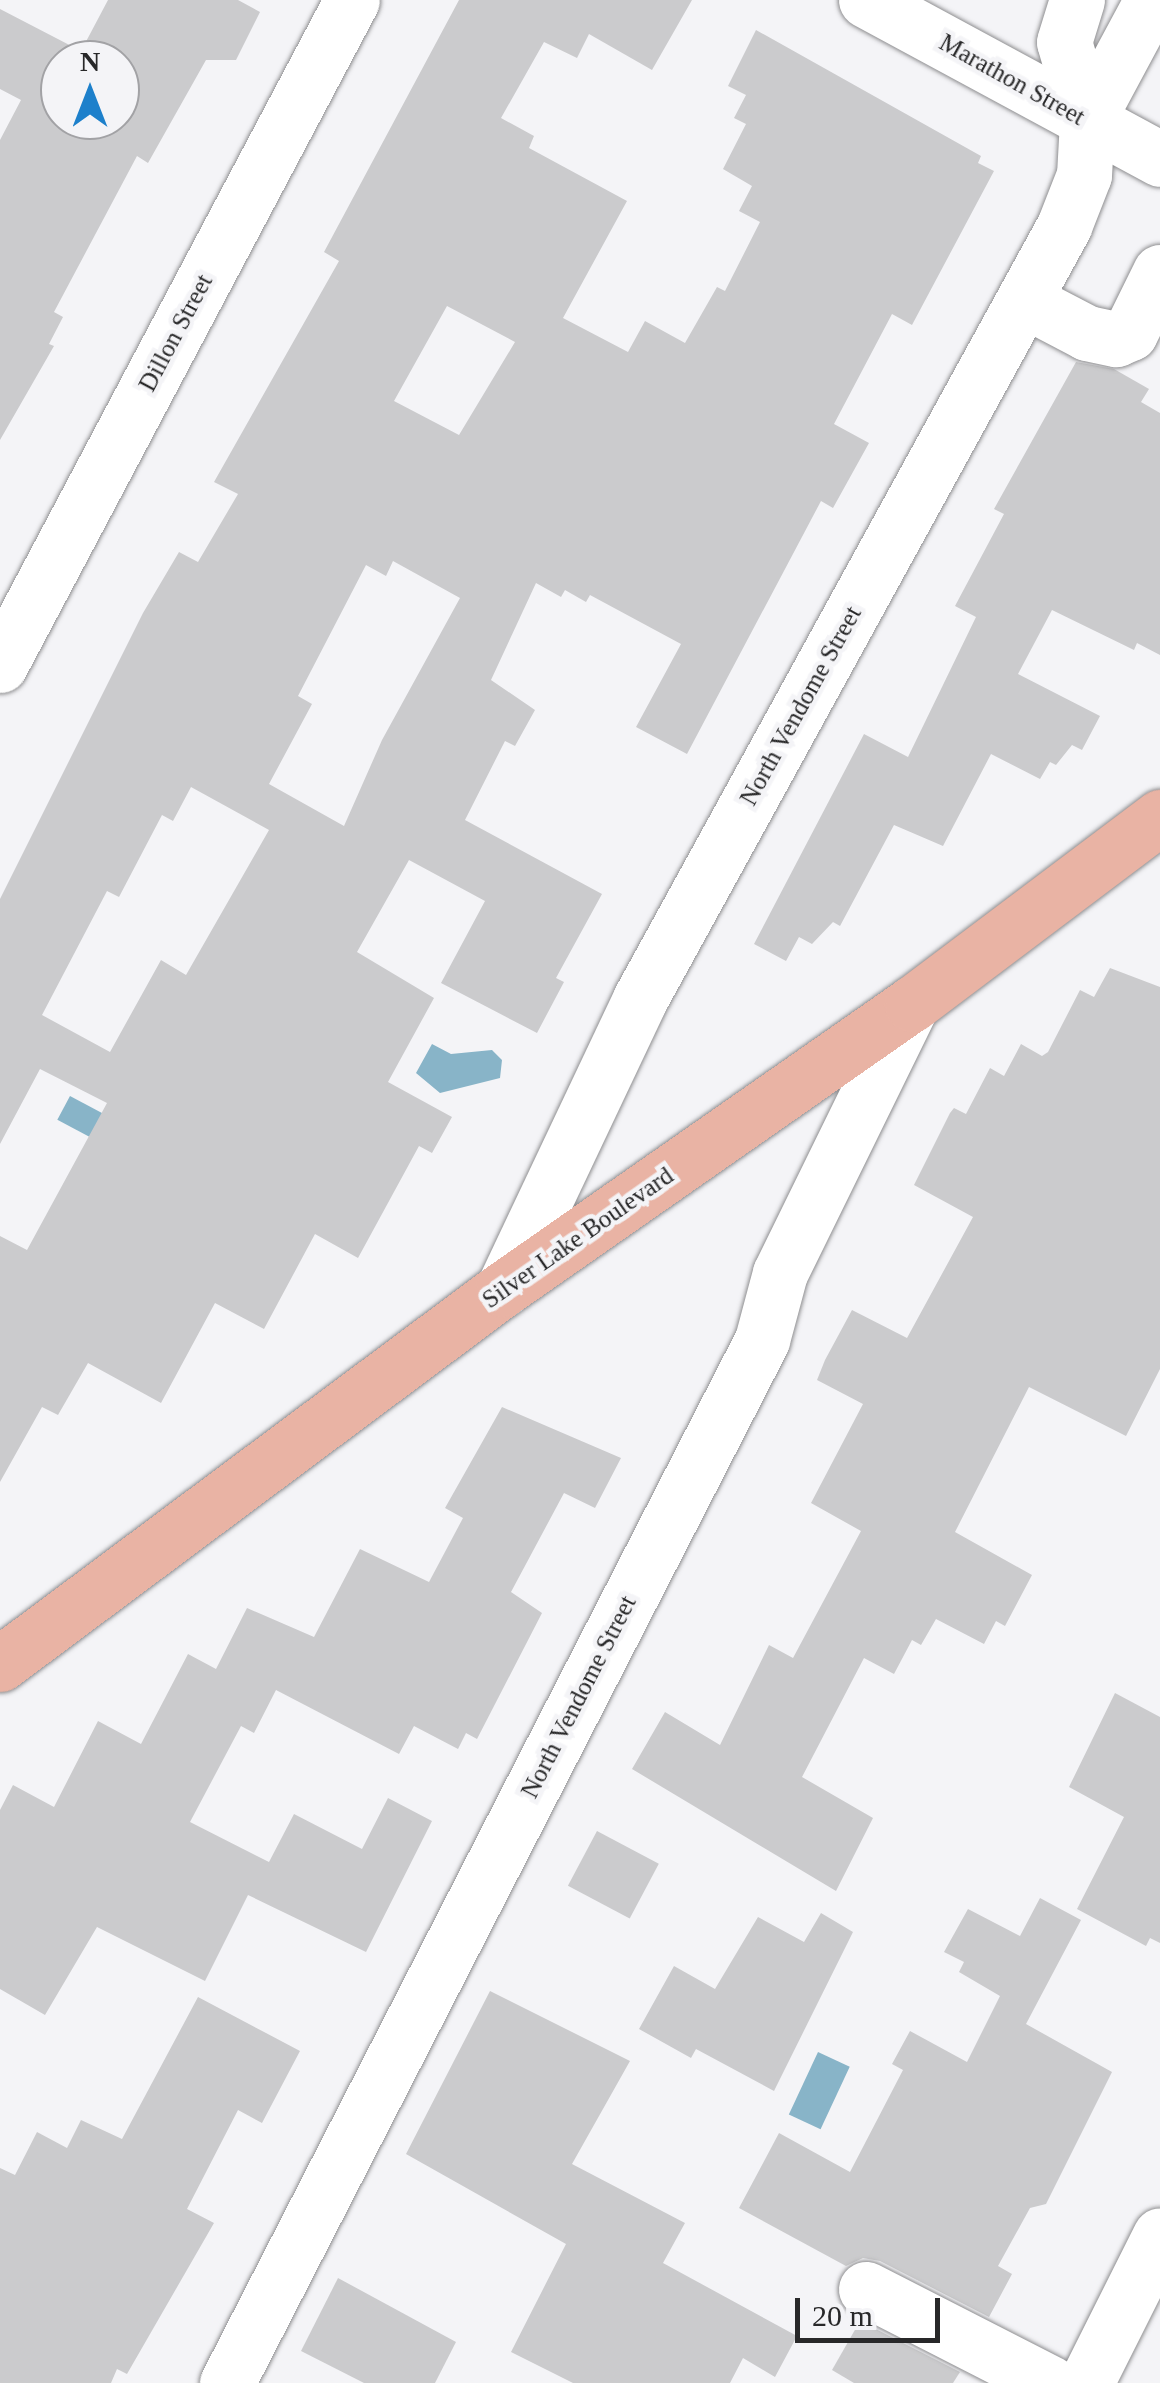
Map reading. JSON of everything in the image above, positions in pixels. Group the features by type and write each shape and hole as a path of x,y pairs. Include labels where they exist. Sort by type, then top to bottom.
{"main road":[{"name":"Silver Lake Boulevard","path":"0,1664 503,1289 912,1004 1160,817"}],"street":[{"name":"Dillon Street","path":"0,666 352,0"},
{"name":"Marathon Street","path":"866,0 1160,159"},
{"name":"North Vendome Street","path":"503,1289 640,999 1024,300 1084,174 1087,121 1064,42 1077,0"},
{"name":"North Vendome Street","path":"1087,121 1152,0"},
{"path":"1024,300 1087,333 1116,339 1130,333 1160,272"},
{"name":"North Vendome Street","path":"227,2383 762,1340 780,1273 912,1004"},
{"path":"1086,2383 1160,2235"},
{"path":"866,2289 1050,2383"}],"water":[{"path":"432,1044 451,1054 492,1050 502,1060 500,1078 440,1093 416,1073"},
{"path":"70,1096 128,1127 116,1151 57,1120"},
{"path":"818,2052 850,2067 821,2129 789,2115"}],"building":[{"path":"108,0 238,0 260,12 236,60 206,60 148,163 137,156 54,312 63,317 49,344 54,346 0,440 0,140 21,100 0,89 0,9 60,40 40,40 40,140 140,140 140,40 87,40"},
{"path":"459,0 692,0 652,70 589,34 577,58 544,42 501,118 534,136 529,148 627,201 563,318 628,352 645,321 685,343 717,287 725,291 760,222 739,211 752,186 723,169 746,124 734,118 746,95 728,86 756,30 981,156 978,163 994,171 912,325 892,314 834,424 869,443 833,508 821,501 687,754 636,727 681,644 590,595 586,602 565,590 561,597 536,583 491,680 535,710 515,746 505,741 465,820 602,894 556,978 564,982 537,1033 441,983 485,901 409,860 357,952 434,998 388,1082 452,1117 432,1153 419,1146 358,1258 315,1234 264,1329 215,1303 161,1403 88,1363 58,1415 42,1407 0,1482 0,1236 27,1250 107,1103 40,1069 0,1144 0,899 143,613 179,552 198,562 238,494 214,482 339,261 324,252","holes":["447,306 515,342 459,435 394,401","393,561 460,598 382,740 344,826 269,784 312,704 298,696 366,565 386,576","191,787 269,830 186,975 161,960 110,1052 42,1015 107,891 119,897 162,815 173,821"]},
{"path":"1076,362 1114,369 1149,389 1141,402 1160,413 1160,655 1137,643 1134,650 1052,610 1018,674 1100,716 1082,750 1072,745 1056,765 1050,762 1040,779 991,754 943,846 894,825 840,926 833,922 812,944 799,937 786,961 754,944 864,734 908,757 976,617 955,606 1004,514 994,509"},
{"path":"1110,968 1160,987 1160,1369 1126,1436 1029,1387 955,1532 1032,1575 1005,1626 996,1621 984,1644 936,1619 921,1645 912,1640 894,1674 864,1658 802,1777 873,1818 836,1891 632,1769 665,1712 720,1745 769,1645 793,1658 861,1531 811,1503 863,1404 817,1380 825,1360 852,1310 907,1338 973,1217 914,1185 950,1113 954,1108 966,1114 990,1068 1004,1076 1021,1044 1042,1056 1048,1052 1080,990 1094,997"},
{"path":"502,1407 621,1458 595,1508 564,1493 511,1592 542,1613 477,1739 466,1733 458,1749 414,1726 399,1754 276,1690 254,1733 241,1726 190,1822 269,1862 294,1814 362,1849 388,1798 432,1821 366,1952 248,1895 205,1981 97,1927 45,2015 0,1989 0,1810 13,1785 54,1807 98,1721 141,1744 188,1654 216,1669 247,1608 314,1637 360,1549 429,1582 463,1518 445,1508"},
{"path":"1115,1693 1160,1717 1160,1943 1150,1938 1146,1946 1077,1909 1124,1817 1069,1787"},
{"path":"597,1831 659,1864 630,1919 568,1886"},
{"path":"1040,1898 1081,1920 1026,2024 1112,2072 1046,2204 1030,2208 998,2266 1012,2274 989,2317 880,2261 863,2258 846,2266 739,2208 779,2133 850,2172 903,2070 892,2064 910,2031 967,2062 1000,1996 959,1972 964,1962 944,1952 968,1909 1020,1936"},
{"path":"821,1913 853,1932 774,2091 696,2049 691,2058 639,2029 674,1966 715,1989 758,1917 804,1942"},
{"path":"490,1991 630,2061 572,2164 685,2223 663,2263 797,2336 775,2377 743,2358 730,2383 573,2383 511,2352 566,2244 406,2154"},
{"path":"198,1997 300,2051 262,2123 238,2110 187,2209 214,2223 127,2374 117,2369 111,2383 0,2383 0,2168 15,2175 37,2132 67,2148 81,2120 122,2139"},
{"path":"338,2278 456,2342 435,2383 364,2383 301,2351"},
{"path":"860,2321 960,2372 953,2383 854,2383 832,2370"}]}
